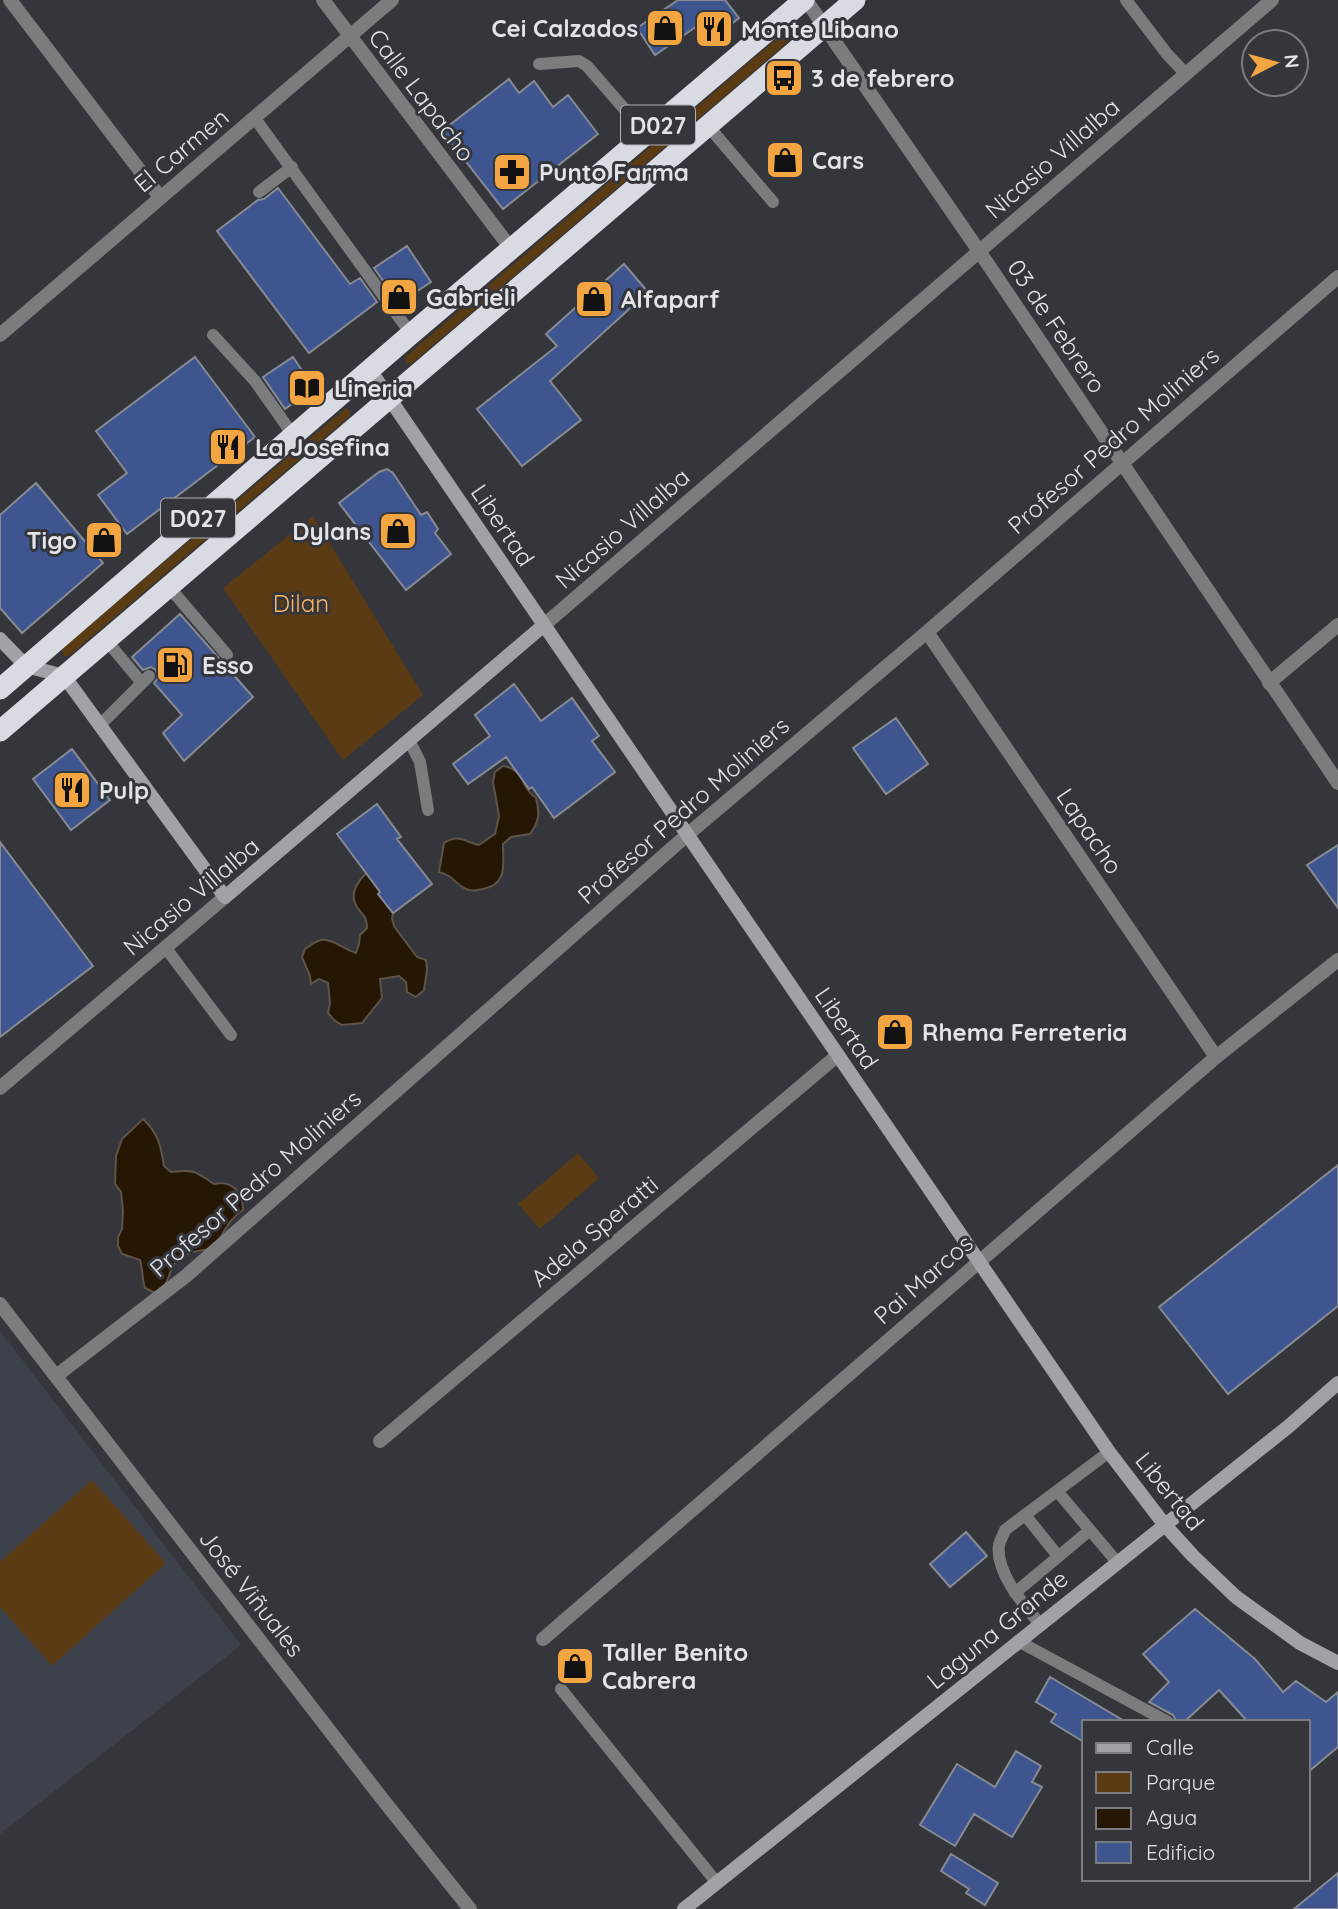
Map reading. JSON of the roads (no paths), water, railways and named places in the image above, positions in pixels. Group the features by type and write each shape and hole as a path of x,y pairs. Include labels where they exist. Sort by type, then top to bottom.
{"highway":[{"name":"D027","path":"0,689 29,667 411,334 805,0"},
{"name":"D027","path":"0,731 855,0"}],"main road":[{"name":"Libertad","path":"369,370 1109,1452 1164,1524 1236,1597 1300,1643 1338,1663"},
{"name":"Nicasio Villalba","path":"225,897 544,625"},
{"path":"0,639 29,667 64,676 225,897"},
{"name":"Laguna Grande","path":"684,1909 1289,1426 1338,1383"}],"street":[{"path":"10,0 160,197"},
{"name":"Calle Lapacho","path":"323,0 512,250"},
{"name":"El Carmen","path":"0,335 392,0"},
{"name":"03 de Febrero","path":"805,0 979,251 1338,783"},
{"name":"Nicasio Villalba","path":"544,625 1272,0"},
{"name":"Profesor Pedro Moliniers","path":"55,1376 186,1276 687,835 927,632 1338,276"},
{"path":"1269,684 1338,625"},
{"name":"Lapacho","path":"927,632 1216,1057"},
{"name":"Nicasio Villalba","path":"0,1088 225,897"},
{"name":"Pai Marcos","path":"543,1639 1216,1057 1338,960"},
{"name":"Adela Speratti","path":"380,1441 838,1055"},
{"name":"José Viñuales","path":"0,1304 470,1909"}],"lane":[{"path":"1126,0 1167,54 1186,74"},
{"path":"539,64 579,61 587,66 647,135"},
{"path":"254,117 411,334"},
{"path":"708,126 773,202"},
{"path":"259,192 292,167"},
{"path":"213,335 255,381 293,435"},
{"path":"169,587 197,628 227,655"},
{"path":"100,725 145,680 106,640"},
{"path":"409,740 419,762 428,810"},
{"path":"165,947 231,1035"},
{"path":"1040,1624 1015,1594 1000,1560 999,1545 1005,1530 1109,1452"},
{"path":"1057,1491 1117,1562"},
{"path":"1025,1515 1058,1556"},
{"path":"1015,1594 1090,1530"},
{"path":"1018,1641 1164,1720"},
{"path":"561,1689 717,1883"}],"water":[{"path":"503,766 516,771 536,798 537,821 530,834 511,837 503,844 503,866 497,883 483,889 468,890 439,872 444,843 461,839 479,845 495,834 499,816 493,782 495,772"},
{"path":"376,864 398,890 392,918 394,926 417,957 426,960 424,990 416,997 407,992 406,982 399,976 380,979 382,998 362,1023 342,1025 328,1013 328,983 319,979 311,984 302,957 305,949 321,940 330,941 356,953 360,935 367,928 366,919 355,903 354,891"},
{"path":"143,1119 158,1140 164,1166 171,1172 194,1172 214,1184 231,1186 239,1193 243,1210 229,1223 213,1249 191,1253 176,1261 165,1284 155,1293 145,1288 140,1260 122,1254 118,1246 123,1211 121,1192 115,1184 116,1156 122,1139"}],"place":[{"name":"Cei Calzados","path":"665,28"},
{"name":"Monte Libano","path":"714,29"},
{"name":"3 de febrero","path":"784,78"},
{"name":"Cars","path":"785,160"},
{"name":"Punto Farma","path":"512,172"},
{"name":"Gabrieli","path":"399,297"},
{"name":"Alfaparf","path":"594,299"},
{"name":"Lineria","path":"307,388"},
{"name":"La Josefina","path":"228,447"},
{"name":"Dylans","path":"398,531"},
{"name":"Tigo","path":"104,540"},
{"name":"Esso","path":"175,665"},
{"name":"Pulp","path":"72,790"},
{"name":"Rhema Ferreteria","path":"895,1032"},
{"name":"Taller Benito Cabrera","path":"575,1666"}],"park label":[{"name":"Dilan","path":"301,603"}]}
